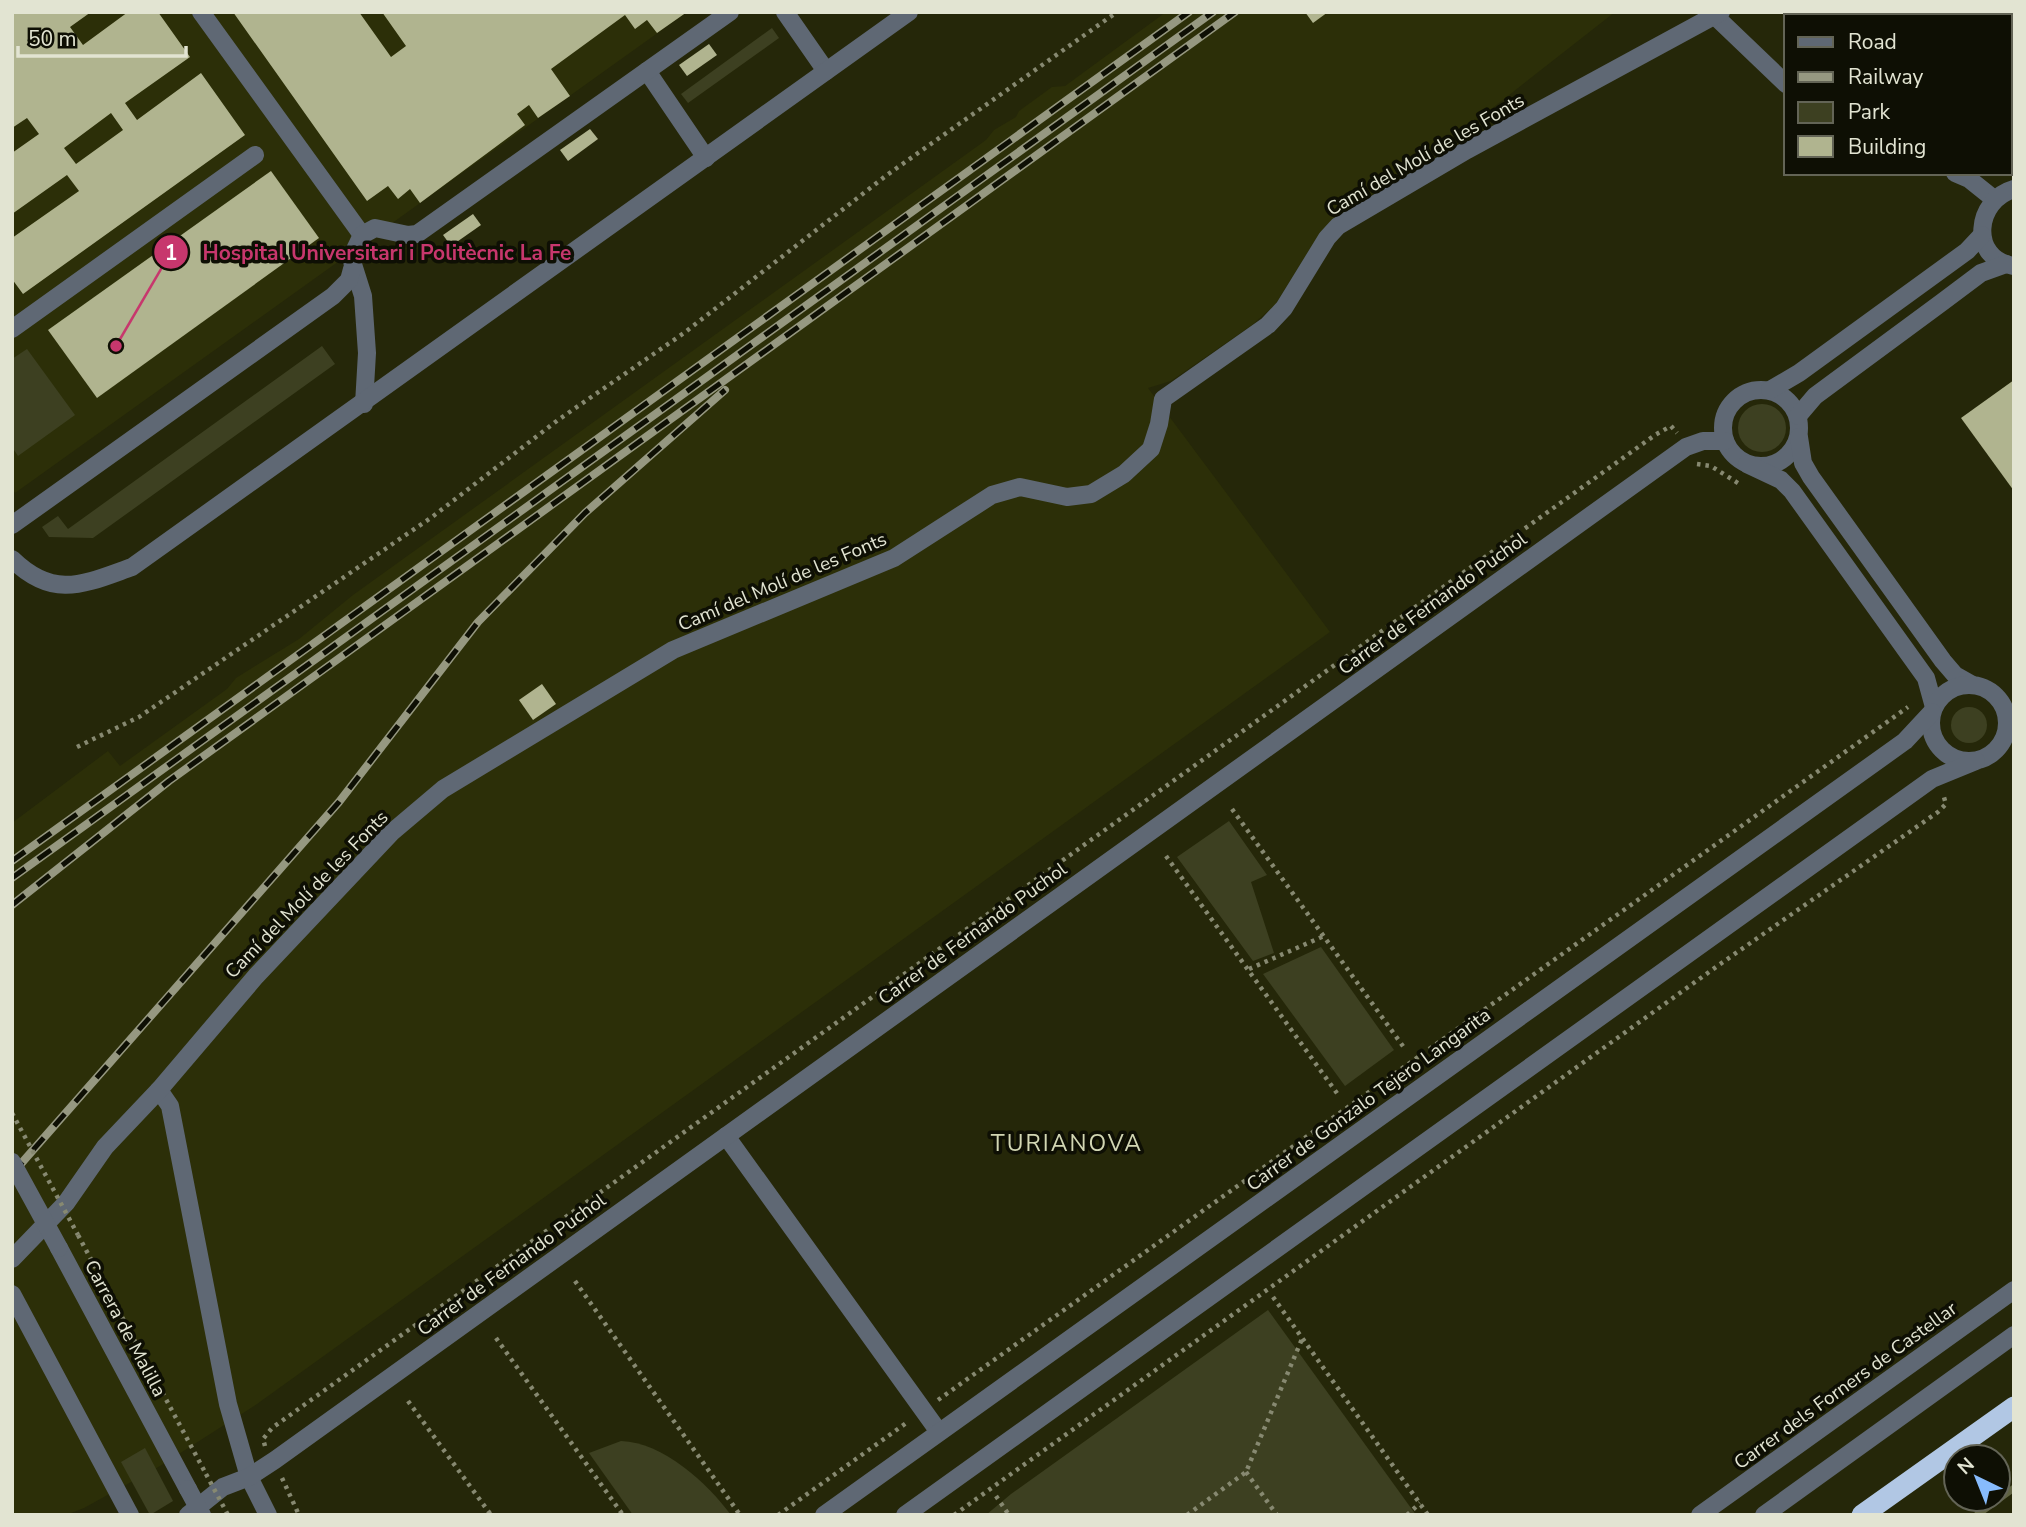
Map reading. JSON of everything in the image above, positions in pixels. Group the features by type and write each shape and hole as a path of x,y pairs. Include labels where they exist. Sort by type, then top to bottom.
{"highway":[{"path":"1862,1515 2014,1407"}],"street":[{"path":"201,12 362,235"},
{"path":"12,525 333,296 349,279 354,247 362,235 375,228 388,228 408,235 417,234 730,12"},
{"path":"785,12 826,71"},
{"path":"12,559 24,571 49,584 78,586 132,567 364,404 909,12"},
{"path":"1718,14 1784,82"},
{"name":"Camí del Molí de les Fonts","path":"12,1259 66,1203 105,1147 159,1090 256,976 391,833 443,789 673,650 894,558 992,495 1020,487 1067,497 1091,495 1124,474 1151,449 1163,398 1268,325 1284,307 1327,238 1338,226 1467,150 1718,14"},
{"path":"647,71 706,158"},
{"path":"12,329 255,155"},
{"path":"1960,175 1994,199"},
{"path":"2010,265 1986,247 1981,222 1994,199 2014,190"},
{"path":"1976,761 1963,761 1940,748 1933,737 1932,690 1926,678 1792,491 1781,480 1736,457 1725,441 1723,422 1735,399 1746,392 1770,390 1799,373 1967,251 1982,235"},
{"path":"1798,416 1815,396 1961,288 1991,268 2010,265"},
{"path":"352,269 363,296 367,353 364,404"},
{"path":"905,1515 1932,779 1976,761 1999,748 2008,724 2007,712 1993,692 1955,675 1943,661 1811,477 1803,463 1798,416 1791,403 1770,390"},
{"path":"1747,464 1773,465 1794,449 1799,437"},
{"name":"Carrer de Fernando Puchol","path":"188,1515 223,1487 249,1476 726,1136 1686,447 1703,441 1725,441"},
{"path":"1933,710 1948,690 1971,684"},
{"name":"Carrer de Gonzalo Tejero Langarita","path":"824,1515 1905,741 1933,710"},
{"path":"159,1090 170,1106 228,1404 249,1476 268,1515"},
{"path":"726,1136 939,1432"},
{"name":"Carrera de Malilla","path":"12,1162 202,1515"},
{"name":"Carrer dels Forners de Castellar","path":"1700,1515 2014,1290"},
{"path":"12,1294 130,1515"},
{"path":"1764,1515 2014,1335"}],"path":[{"path":"77,747 139,717 432,517 558,420 684,333 887,175 1117,12"},
{"path":"778,1515 1424,1050 1890,720"},
{"path":"954,1515 1935,813 1945,804 1946,797"},
{"path":"1232,808 1405,1049"},
{"path":"1166,856 1339,1096"},
{"path":"1671,874 1686,896"},
{"path":"1714,934 1731,957"},
{"path":"1249,969 1324,936"},
{"path":"1424,1050 1440,1073"},
{"path":"12,1113 228,1515"},
{"path":"1221,1196 1238,1219"},
{"path":"1265,1258 1281,1280"},
{"path":"575,1282 740,1515"},
{"path":"1273,1297 1428,1515"},
{"path":"496,1338 623,1515"},
{"path":"1187,1515 1246,1472 1302,1338"},
{"path":"408,1401 491,1515"},
{"path":"1246,1472 1277,1515"},
{"path":"996,1496 1009,1515"},
{"path":"1407,1515 1420,1503"}],"shaded area":[{"path":"12,12 687,12 15,493 12,488"},
{"path":"1166,12 1615,12 1439,150 1333,220 1314,242 1275,305 1252,325 1171,381 1148,388 1330,632 257,1404 160,1466 84,1508 66,1515 12,1515 12,823 108,751 120,766 227,689 236,678 299,639 353,595 986,140 994,130 1016,117 1019,111 1052,87 1065,86"}],"green space":[{"path":"772,28 779,38 688,103 681,94"},
{"path":"322,346 335,364 93,538 49,537 42,527 58,516 68,529"},
{"path":"27,349 75,415 18,456 12,447 12,359"},
{"path":"1762,404 1779,411 1786,428 1779,445 1762,452 1745,445 1738,428 1745,411"},
{"path":"1969,707 1982,712 1987,725 1982,738 1969,743 1956,738 1951,725 1956,712"},
{"path":"1229,821 1267,875 1251,882 1274,953 1253,961 1177,857"},
{"path":"1321,947 1394,1050 1345,1086 1263,974"},
{"path":"1268,1310 1416,1515 986,1515 1011,1494"},
{"path":"621,1441 653,1448 683,1466 710,1490 731,1515 633,1515 589,1453"},
{"path":"145,1448 173,1501 150,1515 121,1462"}],"building":[{"path":"12,12 91,12 70,27 83,45 128,12 158,12 190,57 125,103 137,120 201,73 245,135 23,294 12,279 12,238 79,191 67,175 12,214 12,153 39,134 27,118 12,128","holes":["111,113 123,130 76,164 64,148"]},
{"path":"233,12 359,12 391,57 406,46 382,12 687,12 657,33 647,20 635,29 625,15 551,69 570,96 538,118 529,105 517,114 525,125 420,203 410,189 398,199 388,186 367,201"},
{"path":"1305,12 1328,12 1313,23"},
{"path":"709,44 717,55 687,76 679,65"},
{"path":"590,129 598,139 568,161 560,150"},
{"path":"271,171 319,238 97,398 48,330"},
{"path":"473,214 481,225 451,246 443,235"},
{"path":"2014,380 2014,491 1961,418"},
{"path":"542,684 556,704 533,720 519,700"}],"waterway":[{"path":"1977,1515 2014,1488"}],"railway":[{"path":"12,861 1189,12"},
{"path":"12,878 1213,12"},
{"path":"12,905 169,781 1235,12"},
{"path":"12,1174 339,802 478,622 585,513 725,390"}],"place":[{"name":"Hospital Universitari i Politècnic La Fe","path":"116,346"}],"district":[{"name":"TURIANOVA","path":"1067,1143"}]}
